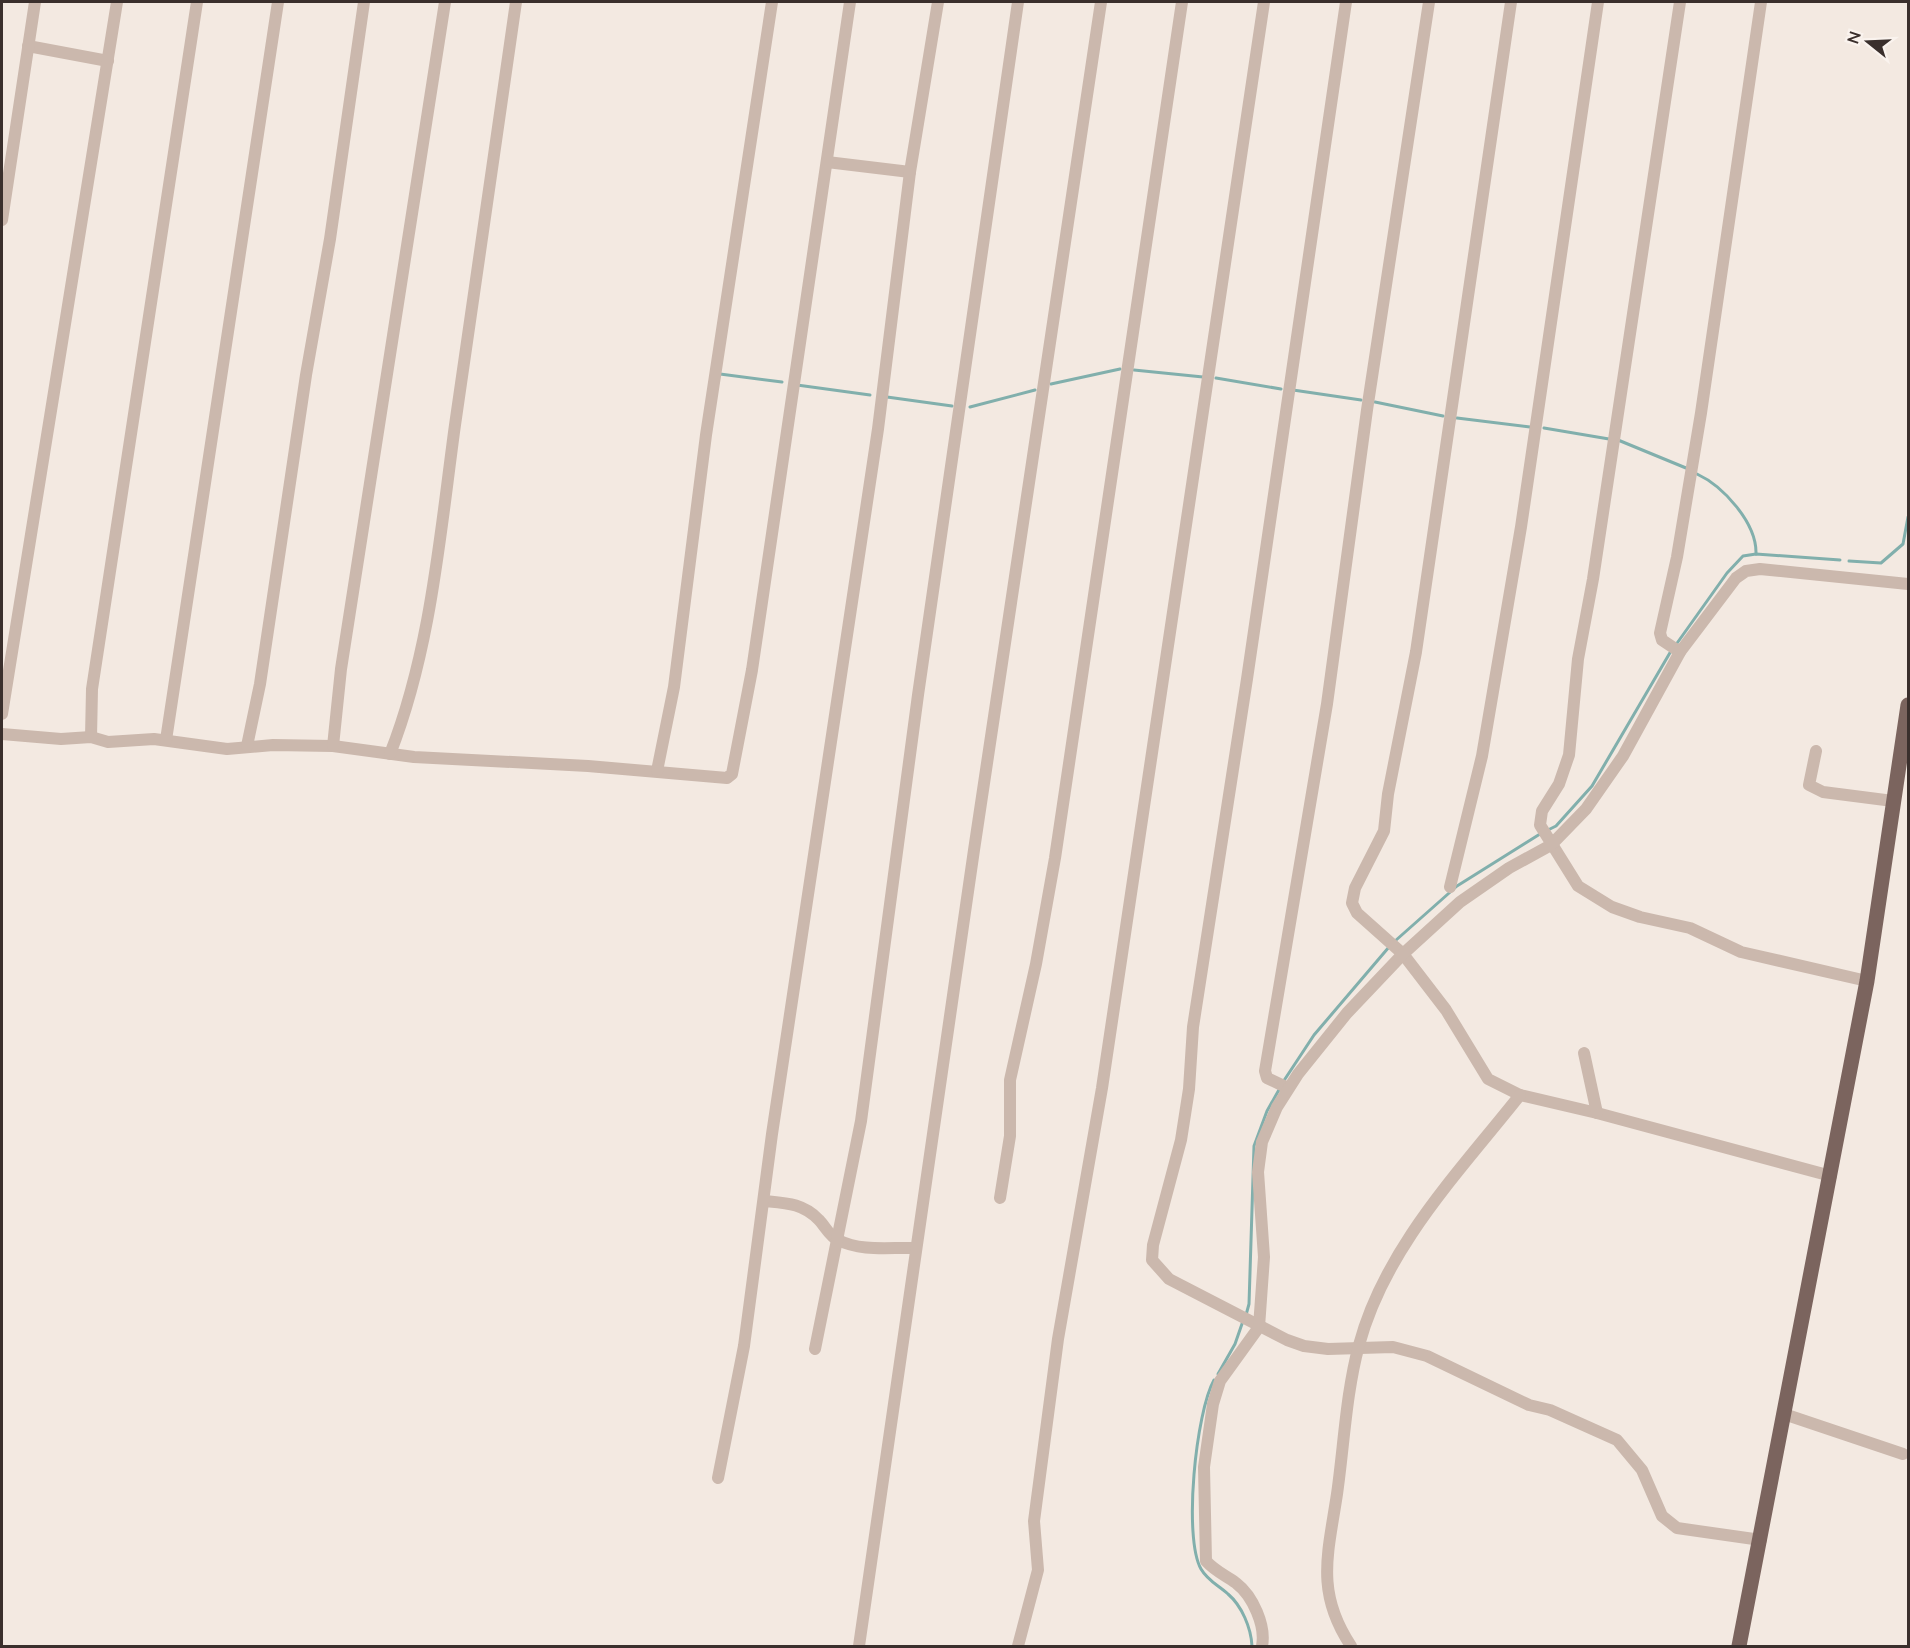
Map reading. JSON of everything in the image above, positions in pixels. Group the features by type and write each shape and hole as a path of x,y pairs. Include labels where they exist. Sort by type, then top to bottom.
{"main road":[{"path":"1739,1647 1868,981 1893,801 1903,779 1908,705"}],"street":[{"path":"2,220 35,2"},
{"path":"2,714 117,2"},
{"path":"92,737 92,689 197,2"},
{"path":"166,740 278,2"},
{"path":"247,746 260,684 306,375 330,239 364,2"},
{"path":"333,746 341,669 445,2"},
{"path":"390,754 404,718 420,655 516,2"},
{"path":"657,771 674,687 706,435 772,2"},
{"path":"2,734 61,739 92,737 108,742 166,740 227,749 247,746 333,746 390,754 532,765 657,771 727,778 732,774 751,680 850,2"},
{"path":"718,1478 744,1346 878,429 910,172 938,2"},
{"path":"815,1349 861,1121 918,695 1018,2"},
{"path":"859,1647 1101,2"},
{"path":"1000,1198 1010,1136 1010,1080 1036,964 1058,834 1182,2"},
{"path":"1018,1647 1038,1570 1034,1521 1058,1339 1106,1066 1264,2"},
{"path":"1346,2 1247,679 1193,1027 1189,1089 1181,1140 1153,1245 1152,1260 1169,1279 1249,1322 1304,1346 1358,1348 1375,1346 1412,1351 1529,1405 1600,1431 1617,1440 1628,1451 1642,1470 1662,1516 1677,1527 1761,1540"},
{"path":"1282,1086 1267,1078 1265,1071 1327,704 1366,410 1429,2"},
{"path":"1511,2 1416,652 1388,794 1384,831 1355,888 1352,903 1357,913 1403,954 1446,1010 1480,1071 1488,1079 1520,1095 1598,1113 1831,1176"},
{"path":"1450,887 1482,756 1521,527 1598,2"},
{"path":"1680,2 1593,579 1583,624 1569,755 1559,784 1539,819 1546,838 1578,886 1612,907 1640,917 1690,928 1741,952 1868,981"},
{"path":"1675,649 1662,640 1660,633 1677,557 1701,413 1761,2"},
{"path":"28,46 108,61"},
{"path":"827,162 910,172"},
{"path":"1262,1647 1262,1628 1251,1603 1236,1583 1214,1570 1206,1561 1204,1467 1213,1404 1220,1382 1249,1322 1264,1257 1258,1172 1262,1142 1282,1086 1403,954 1460,902 1509,868 1546,838 1567,831 1604,788 1675,649 1736,578 1746,571 1760,568 1908,584"},
{"path":"1816,751 1809,785 1823,792 1893,801"},
{"path":"1584,1053 1598,1113"},
{"path":"1351,1647 1330,1609 1326,1565 1358,1348 1375,1298 1401,1250 1421,1220 1520,1095"},
{"path":"764,1201 795,1203 818,1219 836,1240 865,1248 916,1248"},
{"path":"1784,1414 1903,1454"}],"waterway":[{"path":"1051,384 1120,369"},
{"path":"1134,370 1203,377"},
{"path":"720,374 782,382"},
{"path":"1216,378 1281,389"},
{"path":"797,385 870,395"},
{"path":"970,407 1035,390"},
{"path":"1293,390 1361,400"},
{"path":"887,397 952,406"},
{"path":"1375,402 1443,416"},
{"path":"1457,418 1530,427"},
{"path":"1544,428 1609,439"},
{"path":"1618,440 1686,468"},
{"path":"1697,474 1717,487 1737,507 1751,530 1756,554"},
{"path":"1849,561 1881,563 1903,544 1908,517"},
{"path":"1675,646 1727,573 1743,556 1756,554 1840,560"},
{"path":"1546,831 1556,826 1592,786 1671,651"},
{"path":"1395,941 1457,886 1540,834"},
{"path":"1283,1082 1314,1035 1389,947"},
{"path":"1246,1315 1249,1304 1254,1146 1267,1111 1280,1088"},
{"path":"1218,1374 1235,1344 1243,1321"},
{"path":"1214,1380 1197,1445 1192,1504 1196,1553 1204,1573 1233,1599 1241,1611 1248,1625 1252,1646"}]}
